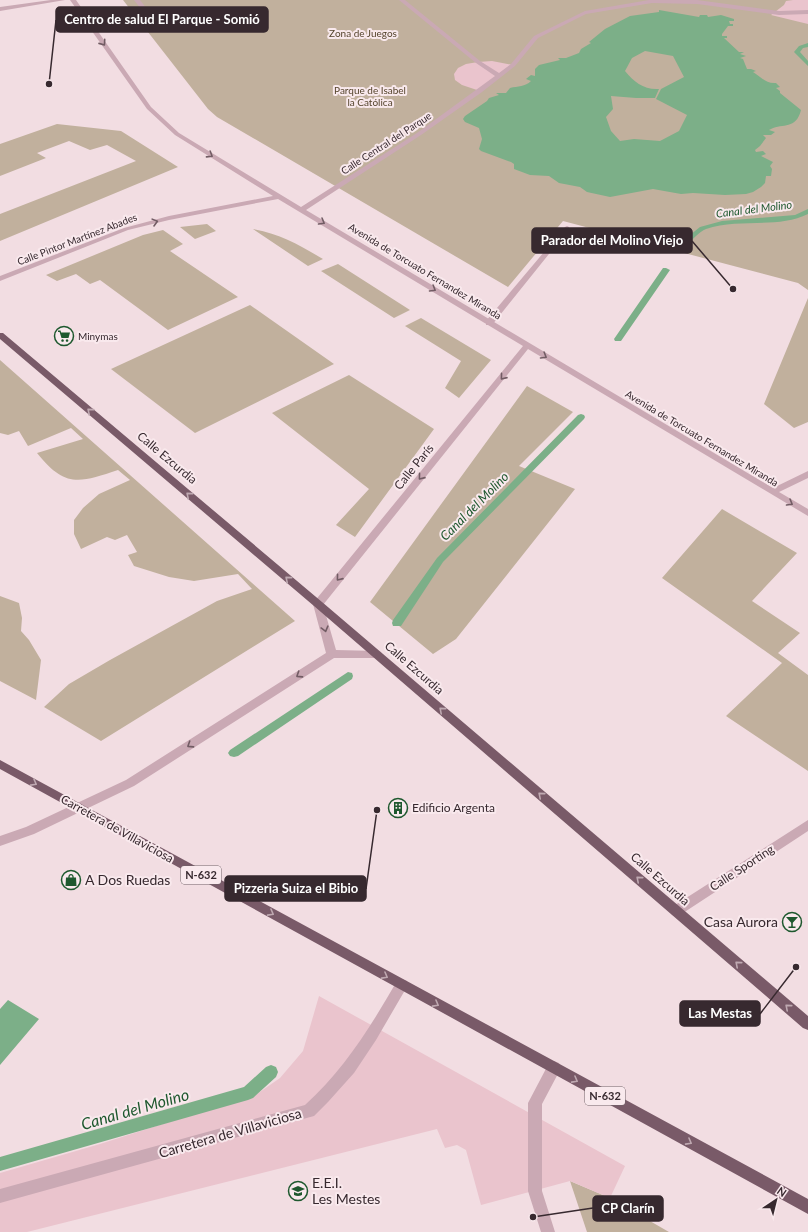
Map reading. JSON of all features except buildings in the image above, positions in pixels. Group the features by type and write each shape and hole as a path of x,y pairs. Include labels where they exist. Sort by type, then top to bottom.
{"main road":[{"name":"Calle Ezcurdia","path":"0,335 318,604 808,1024"},
{"name":"Carretera de Villaviciosa","path":"0,764 808,1207"}],"street":[{"path":"0,9 62,0"},
{"name":"Avenida de Torcuato Fernandez Miranda","path":"73,0 149,108 177,134 527,346 808,513"},
{"path":"137,0 154,21"},
{"path":"402,0 478,62 499,76"},
{"name":"Calle Central del Parque","path":"301,210 326,192 419,134 480,91 513,65 536,37 585,13 652,1 697,2 779,13 808,12"},
{"name":"Calle Pintor Martínez Abades","path":"0,279 126,229 169,218 280,197"},
{"path":"489,323 567,228"},
{"name":"Calle París","path":"318,604 527,346"},
{"path":"772,492 808,474"},
{"path":"318,604 332,654"},
{"path":"0,841 30,831 145,774 332,654 377,655"},
{"name":"Calle Sporting","path":"676,911 808,825"},
{"name":"Carretera de Villaviciosa","path":"0,1196 309,1111 327,1096 351,1065 377,1028 402,985"},
{"path":"548,1232 535,1191 535,1102 554,1068"}],"green space":[{"name":"Parque de Isabel la Católica","path":"123,0 808,0 808,290 798,283 563,221 508,287 217,117 208,109"},
{"path":"57,124 121,131 178,167 0,241 0,214 136,161 107,145 90,150 69,141 37,153 46,158 0,176 0,144"},
{"path":"207,224 216,231 195,239 180,227"},
{"path":"253,229 281,237 323,259 308,266"},
{"path":"163,230 183,244 170,251 238,297 168,330 100,280 90,284 76,274 57,281 46,275 143,235"},
{"path":"338,264 410,310 394,318 321,271"},
{"path":"808,298 808,422 794,428 764,404"},
{"path":"250,305 334,364 195,433 111,369"},
{"path":"421,318 491,360 459,398 445,388 461,361 405,326"},
{"path":"0,360 295,621 101,741 44,707 69,684 110,660 217,601 252,589 238,574 194,581 169,577 134,566 128,555 137,552 127,535 115,540 107,537 81,549 74,534 74,520 83,508 99,494 130,480 118,470 83,480 73,480 56,472 37,453 83,439 71,428 28,446 19,431 8,435 0,433"},
{"path":"349,375 434,429 355,537 336,525 369,489 272,413"},
{"path":"527,386 573,412 519,466 575,489 456,639 433,654 370,602"},
{"path":"722,509 797,553 752,601 800,633 778,653 808,675 808,771 726,716 782,663 662,578"},
{"path":"0,596 19,603 22,618 21,631 29,640 41,660 36,700 0,681"},
{"path":"570,1181 610,1198 669,1232 587,1232"}],"shaded area":[{"path":"808,0 808,24 771,15 784,5 786,1"},
{"path":"659,10 699,17 700,15 707,15 708,17 721,15 734,19 734,21 729,21 730,24 733,24 733,26 728,26 722,36 727,36 727,38 724,38 739,52 744,52 740,54 746,56 740,58 743,59 747,69 756,71 753,72 766,81 776,83 780,87 776,88 780,91 780,93 801,110 796,121 789,125 776,127 769,130 775,132 771,135 763,135 766,138 755,150 756,152 763,151 766,154 761,156 773,162 770,166 772,169 771,176 766,176 765,183 761,187 746,194 681,194 653,189 610,197 587,192 580,187 559,183 549,176 530,175 514,169 514,164 511,162 479,149 482,139 479,128 465,122 463,119 465,116 489,98 499,95 496,93 506,93 510,88 529,83 531,81 526,79 531,75 535,76 535,69 539,65 560,60 558,58 566,58 579,53 581,49 591,43 589,42 605,29 630,16 659,12","holes":["645,51 673,56 684,77 661,89 656,99 687,115 679,131 660,141 634,139 620,141 611,131 606,117 613,109 611,96 655,98 659,89 644,87 628,75 625,71 632,58"]},
{"path":"492,61 513,65 480,91 462,85 455,80 454,74 458,68 466,64"},
{"path":"319,996 625,1166 610,1198 570,1181 481,1205 466,1150 457,1145 445,1148 437,1129 27,1232 0,1232 0,1173 100,1144 257,1094 280,1078 303,1051"},
{"path":"8,1000 39,1019 0,1065 0,1009"}],"waterway":[{"name":"Canal del Molino","path":"808,45 801,47 797,52 808,64"},
{"name":"Canal del Molino","path":"684,243 702,228 722,223 796,217 808,211"},
{"name":"Canal del Molino","path":"618,339 666,270"},
{"name":"Canal del Molino","path":"397,623 440,560 581,417"},
{"name":"Canal del Molino","path":"234,753 348,676"},
{"name":"Canal del Molino","path":"0,1164 248,1093 271,1072"}],"place":[{"name":"Centro de salud El Parque - Somió","path":"49,84"},
{"name":"Parador del Molino Viejo","path":"733,289"},
{"name":"Minymas","path":"64,336"},
{"name":"Edificio Argenta","path":"398,808"},
{"name":"Pizzeria Suiza el Bibio","path":"377,810"},
{"name":"A Dos Ruedas","path":"71,880"},
{"name":"Casa Aurora","path":"792,922"},
{"name":"Las Mestas","path":"796,967"},
{"name":"E.E.I. Les Mestes","path":"298,1191"},
{"name":"CP Clarín","path":"533,1217"}],"park label":[{"name":"Zona de Juegos","path":"363,33"}]}
